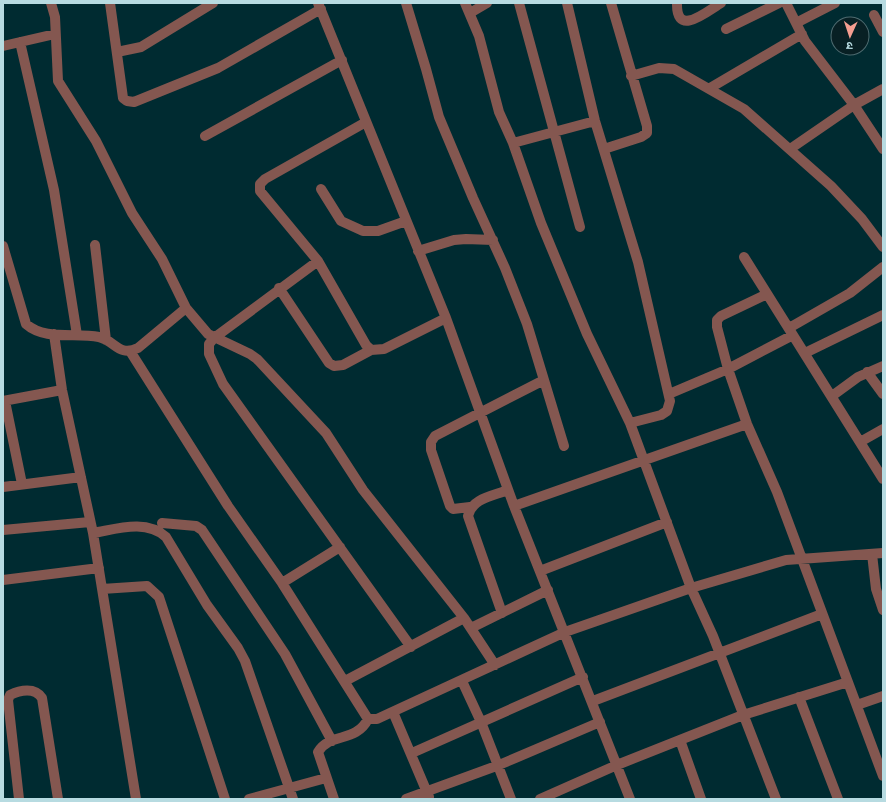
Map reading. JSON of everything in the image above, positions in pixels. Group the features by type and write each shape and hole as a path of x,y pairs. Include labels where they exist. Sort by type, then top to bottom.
{"street":[{"path":"51,3 55,17 58,80 96,141 132,213 162,259 186,308 208,334 257,358 326,433 363,490 464,618 495,665"},
{"path":"110,3 118,52 123,98 127,101 134,102 164,92 218,68 319,6 446,318 514,506 593,701 630,799"},
{"path":"118,52 141,47 214,3"},
{"path":"406,3 439,117 473,198 493,240 527,324 564,446"},
{"path":"465,3 479,36 499,112 513,143 541,223 587,334 630,423 692,588 719,652 776,799"},
{"path":"470,13 487,3"},
{"path":"519,3 580,227"},
{"path":"567,3 595,121 638,262 669,394 670,406 667,411 661,415 630,423"},
{"path":"604,149 641,137 647,132 647,126 631,76 611,3"},
{"path":"676,3 676,12 679,19 684,22 690,21 721,3"},
{"path":"726,29 779,3"},
{"path":"786,3 805,41 854,104 883,149"},
{"path":"796,23 835,3"},
{"path":"874,15 883,32"},
{"path":"3,46 55,34"},
{"path":"710,88 802,34"},
{"path":"20,42 53,184 77,336"},
{"path":"205,136 342,60"},
{"path":"631,76 659,68 674,69 710,88 744,109 831,186 857,213 883,247"},
{"path":"790,149 854,104 883,89"},
{"path":"513,143 595,121"},
{"path":"366,122 265,179 260,184 260,191 263,197 318,261 366,345 371,350"},
{"path":"321,190 341,220 363,231 378,231 406,221"},
{"path":"418,251 454,240 466,238 493,240"},
{"path":"95,245 106,340"},
{"path":"4,252 26,324 32,330 54,334 99,337 121,350 130,351 138,348 186,308"},
{"path":"744,257 883,479"},
{"path":"318,261 279,288 214,338 208,348 223,384 411,647"},
{"path":"669,394 728,369 791,332 850,293 883,267"},
{"path":"279,288 329,363 334,366 343,365 371,350 384,349 446,318"},
{"path":"767,294 721,316 717,320 717,327 728,369 746,424 777,492 800,558 883,776"},
{"path":"805,353 883,315"},
{"path":"54,334 62,390 93,533 136,799"},
{"path":"130,351 228,506 282,583 368,719"},
{"path":"832,396 858,377 883,366"},
{"path":"867,372 883,394"},
{"path":"470,507 453,509 450,506 431,450 431,442 435,436 544,380"},
{"path":"22,484 4,401 62,390"},
{"path":"514,506 746,424"},
{"path":"860,442 883,429"},
{"path":"3,487 81,478"},
{"path":"502,613 468,516 470,507 476,501 508,490"},
{"path":"3,530 90,522"},
{"path":"540,571 667,522"},
{"path":"162,523 196,526 202,530 285,654 332,741"},
{"path":"93,533 144,526 159,531 166,537 207,605 238,648 245,661 293,799"},
{"path":"282,583 340,547"},
{"path":"872,554 876,589 883,610"},
{"path":"368,719 377,719 462,681 565,632 692,588 786,560 883,554"},
{"path":"3,580 99,568"},
{"path":"102,589 147,586 158,597 225,799"},
{"path":"470,628 548,590"},
{"path":"593,701 822,614"},
{"path":"345,681 464,618"},
{"path":"412,753 583,677"},
{"path":"462,681 481,722 511,799"},
{"path":"540,799 617,765 743,716 848,682"},
{"path":"19,799 8,700 10,695 16,692 33,690 39,693 42,698 58,799"},
{"path":"857,705 883,696"},
{"path":"799,697 838,799"},
{"path":"392,712 412,753 428,796"},
{"path":"334,799 318,752 322,746 332,741 358,732 368,719"},
{"path":"406,799 428,796 600,722"},
{"path":"680,740 701,799"},
{"path":"248,799 326,778"}]}
